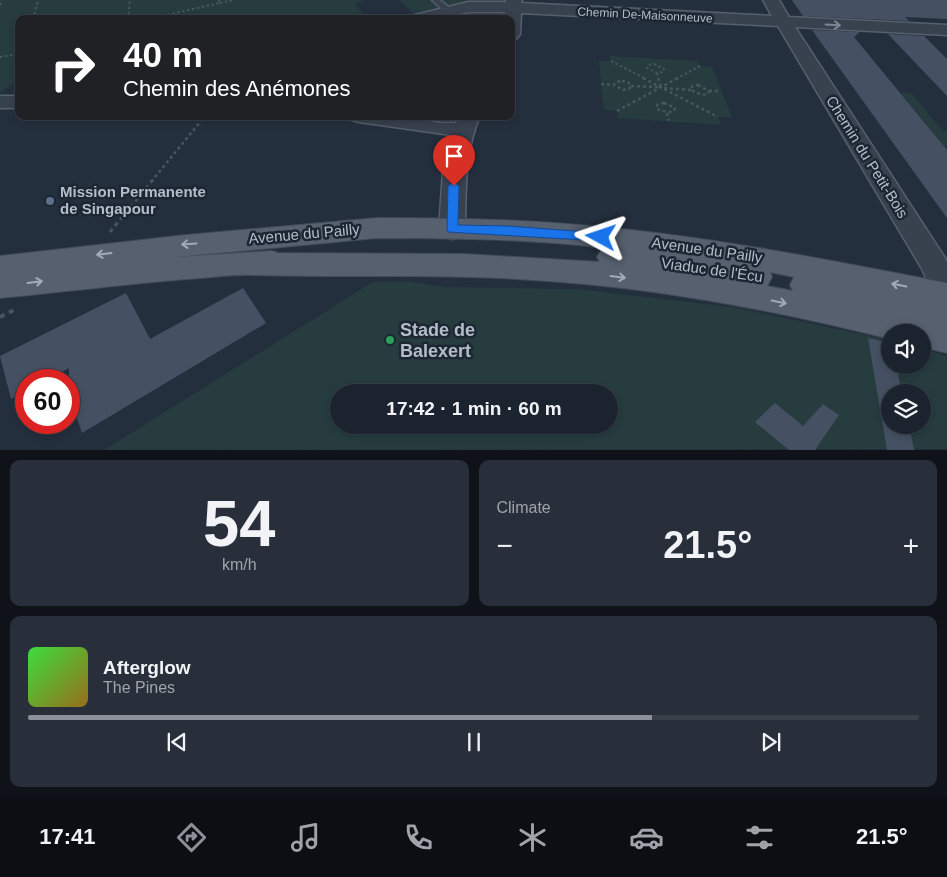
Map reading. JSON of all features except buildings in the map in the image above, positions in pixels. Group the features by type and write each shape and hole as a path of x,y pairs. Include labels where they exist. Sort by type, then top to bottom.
{"main road":[{"name":"Avenue du Pailly","path":"0,267 176,245 347,230 508,230 582,235 709,249 947,295"},
{"name":"Avenue du Pailly","path":"225,241 376,241 503,249"},
{"name":"Avenue du Pailly","path":"0,286 159,269 503,249"},
{"name":"Viaduc de l'Écu","path":"503,249 609,256 713,270 830,290 947,317"},
{"name":"Avenue du Pailly","path":"255,264 494,266 582,273 677,284 854,316 886,324"},
{"name":"Avenue du Pailly","path":"931,335 947,339"}],"street":[{"path":"771,0 784,22"},
{"name":"Chemin De-Maisonneuve","path":"433,15 468,7 515,4 784,22 940,30"},
{"name":"Chemin du Petit-Bois","path":"784,22 927,251 947,295"},
{"path":"940,30 947,42"},
{"path":"0,102 15,102"},
{"path":"384,120 464,132 454,186 452,229"}],"lane":[{"path":"436,0 449,11"}],"path":[{"path":"0,5 2,0"},
{"path":"34,15 38,0"},
{"path":"128,15 130,0"},
{"path":"165,15 233,0"},
{"path":"0,57 15,55"},
{"path":"653,58 654,64"},
{"path":"611,62 718,117"},
{"path":"654,64 664,69 663,72 657,73 647,68 649,65 654,64"},
{"path":"617,110 700,66"},
{"path":"657,73 661,87"},
{"path":"614,85 616,82 622,81 631,86 691,90 702,95 708,94 709,90"},
{"path":"601,84 614,85 623,90 629,89 631,86"},
{"path":"691,90 692,86 698,86 709,90 721,91"},
{"path":"658,104 671,104 674,108 673,112 667,113 660,111 656,107 658,104"},
{"path":"667,113 669,121"},
{"path":"105,238 202,120"}],"green space":[{"path":"0,0 365,0 354,4 365,15 15,15 15,83 0,93"},
{"path":"399,0 507,0 502,3 456,5 416,15"},
{"path":"610,56 698,61 700,66 712,67 732,117 718,117 721,125 618,118 617,111 604,110 599,61 610,61"},
{"path":"900,92 911,93 943,131 947,131 947,150"},
{"path":"373,282 412,282 444,287 577,289 732,307 881,338 881,374 931,374 931,351 947,356 947,449 104,450"}],"place":[{"name":"Mission Permanente de Singapour","path":"50,201"},
{"name":"Stade de Balexert","path":"390,340"}],"route":[{"path":"454,186 452,229 508,230 601,237"}]}
